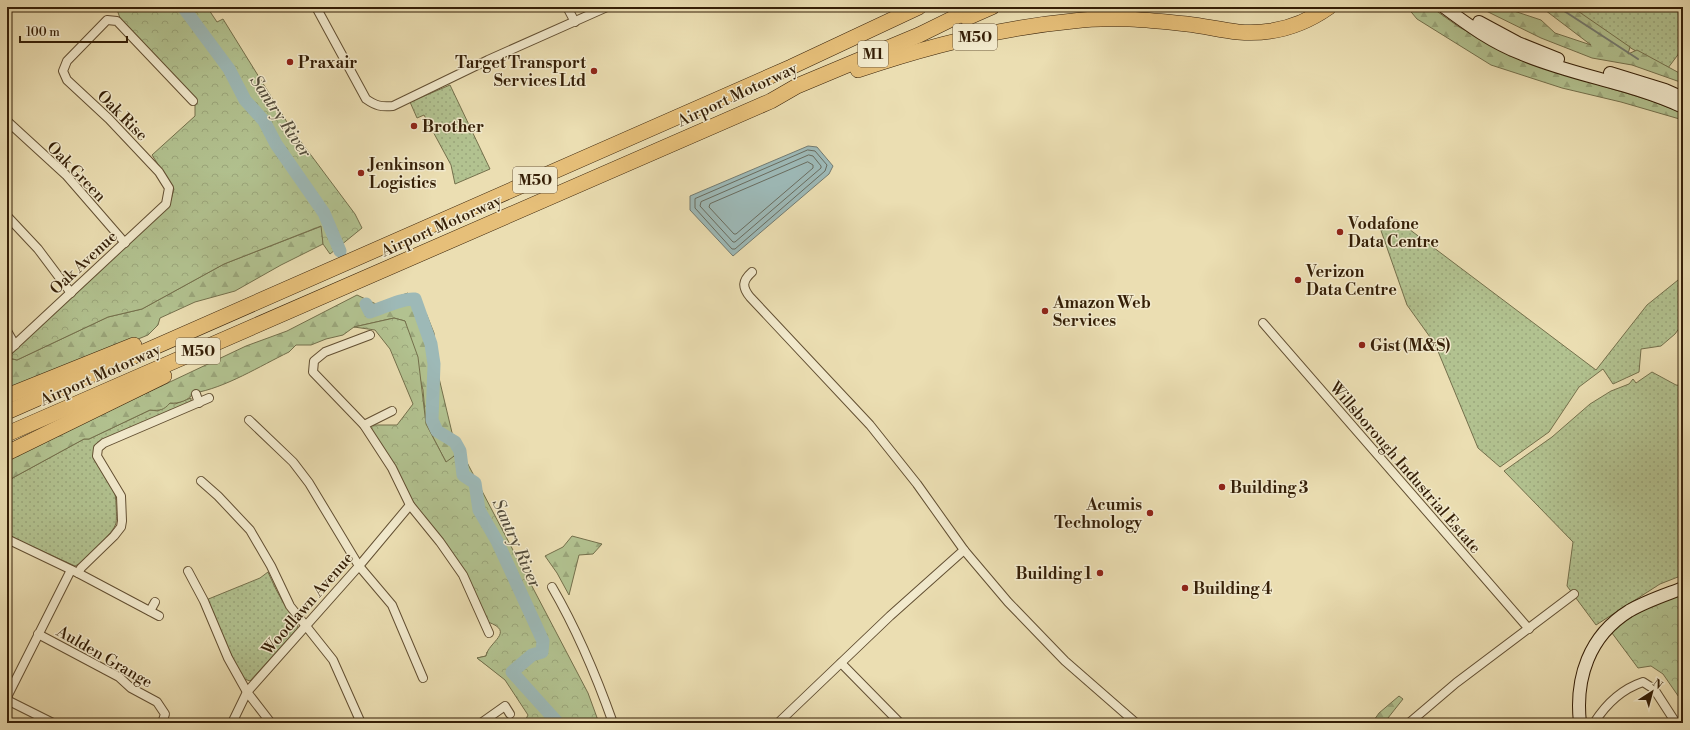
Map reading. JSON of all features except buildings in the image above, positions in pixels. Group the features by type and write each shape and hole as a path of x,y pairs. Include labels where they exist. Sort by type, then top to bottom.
{"highway":[{"name":"M50","path":"791,67 862,30 902,7"},
{"name":"Airport Motorway","path":"7,412 791,67 920,7"},
{"name":"Airport Motorway","path":"7,434 771,101 796,86 919,35 976,7"},
{"path":"919,35 939,29 992,7"},
{"name":"M50","path":"771,101 784,99 815,85 920,50 993,33 1072,20 1101,19 1164,22 1238,32 1270,31 1306,22 1329,7"},
{"path":"7,396 200,318 218,320"},
{"path":"7,453 199,359 219,342"}],"main road":[{"path":"1444,7 1475,29 1505,47 1522,55 1641,91 1683,107"},
{"path":"1456,7 1498,33 1518,43 1553,57 1635,80 1683,98"},
{"path":"1580,723 1578,693 1582,677 1586,662 1602,636 1614,622 1629,611 1649,601 1683,588"}],"street":[{"path":"316,7 366,99 379,107 393,106 488,60 607,7"},
{"path":"567,7 575,22"},
{"name":"Oak Rise","path":"169,188 148,160 109,119 67,80 63,71 67,61 107,20 117,21 193,100"},
{"name":"Oak Green","path":"7,121 66,175 125,243"},
{"name":"Oak Avenue","path":"7,352 166,204 169,188"},
{"path":"7,216 38,249 71,293"},
{"path":"752,272 745,278 743,283 744,290 750,298 870,425 917,484 964,550 1008,602 1065,661 1136,723"},
{"name":"Willsborough Industrial Estate","path":"1263,323 1528,629"},
{"path":"7,331 15,345"},
{"path":"370,335 325,352 314,361 313,372 364,425 392,468 410,505 440,542 463,575 489,633"},
{"name":"Aulden Grange","path":"53,723 7,698 38,634 75,572 114,536 121,527 120,496 97,456 98,448 104,443 197,398 209,398"},
{"path":"364,425 392,411"},
{"path":"249,420 293,462 309,483 358,566 392,605 423,678"},
{"path":"201,481 218,496 250,530 271,566 290,606 333,660 361,723"},
{"name":"Woodlawn Avenue","path":"232,723 247,692 410,505"},
{"path":"7,539 75,572 159,616"},
{"path":"778,723 924,585 964,550"},
{"path":"188,571 204,601 228,658 247,692 271,723"},
{"path":"552,587 569,616 593,668 613,723"},
{"path":"1409,723 1456,683 1574,594"},
{"path":"150,611 155,602"},
{"name":"Aulden Grange","path":"38,634 119,677 131,688 157,702 165,714 162,723"},
{"path":"841,663 900,723"},
{"path":"1594,723 1602,712 1619,695 1632,686 1643,682 1654,689 1676,723"},
{"path":"481,723 505,706 510,714"}],"green space":[{"path":"116,7 207,7 217,22 223,19 290,127 355,214 362,228 330,254 323,244 321,226 224,264 142,309 108,317 17,360 9,358 7,355 94,277 170,203 174,189 152,155 195,116 195,101 120,18"},
{"path":"1407,7 1431,7 1459,27 1530,64 1649,100 1683,113 1683,120 1621,102 1562,88 1491,65 1417,19"},
{"path":"1478,7 1509,7 1514,11 1541,20 1555,33 1591,45 1541,7 1572,7 1630,47 1628,54 1637,50 1683,75 1683,83 1632,65 1592,58 1541,38"},
{"path":"1567,7 1683,7 1683,48 1668,68 1648,59"},
{"path":"450,85 490,169 455,184 451,165 424,115 417,118 410,102"},
{"path":"1397,220 1596,370 1647,305 1683,276 1683,323 1675,334 1661,346 1641,349 1639,372 1613,384 1603,369 1579,387 1549,432 1500,467 1478,448 1435,344 1407,305 1378,222"},
{"path":"322,226 323,244 281,265 235,291 195,302 160,318 158,325 148,335 7,392 7,358 17,360 108,317 142,309 224,264"},
{"path":"408,293 411,303 426,313 434,333 439,378 454,441 479,490 485,497 490,517 502,528 501,540 520,690 477,658 486,656 487,652 516,659 446,462 426,424 423,390 405,321 394,318 354,327 343,335 326,339 311,345 296,345 289,352 230,382 194,393 187,400 177,403 170,403 162,410 150,410 89,439 84,439 7,481 7,459 246,346 287,331 357,295 376,304"},
{"path":"394,318 405,321 418,357 426,424 446,462 461,451 588,693 599,723 524,723 528,715 505,680 477,658 486,656 491,646 498,638 500,630 488,622 364,425 397,425 413,404 390,349 375,330 354,327"},
{"path":"1652,372 1676,385 1683,386 1683,575 1660,584 1596,625 1567,586 1573,542 1504,471 1552,437 1590,404 1611,391 1629,384 1633,379 1636,383"},
{"path":"191,398 191,402 177,409 104,439 97,445 94,451 94,457 111,482 115,492 116,523 106,538 79,564 75,566 7,535 7,481 84,439 89,439 150,410 158,411 170,403 175,404"},
{"path":"572,536 602,544 593,554 579,555 569,595 557,573 545,556 563,547"},
{"path":"268,572 282,601 297,621 298,627 250,681 242,678 206,600 260,578"},
{"path":"1683,591 1683,703 1663,674 1651,666 1638,668 1609,629 1670,596"},
{"path":"1399,696 1403,699 1384,723 1372,723 1379,713"}],"water":[{"path":"808,146 817,147 833,166 829,174 733,256 690,210 690,196"}],"waterway":[{"name":"Santry River","path":"183,7 229,69 245,100 264,121 276,144 324,213 340,251"},
{"path":"1558,7 1638,59"},
{"name":"Santry River","path":"366,304 370,312 398,302 415,299 431,344 434,364 432,420 437,431 455,442 460,451 463,475 475,483 479,510 497,541 543,641 542,652 532,655 512,672 558,723"}],"place":[{"name":"Praxair","path":"290,62"},
{"name":"Target Transport Services Ltd","path":"594,71"},
{"name":"Brother","path":"414,126"},
{"name":"Jenkinson Logistics","path":"361,173"},
{"name":"Vodafone Data Centre","path":"1340,232"},
{"name":"Verizon Data Centre","path":"1298,280"},
{"name":"Amazon Web Services","path":"1045,311"},
{"name":"Gist (M&S)","path":"1362,345"},
{"name":"Building 3","path":"1222,487"},
{"name":"Acumis Technology","path":"1150,513"},
{"name":"Building 1","path":"1100,573"},
{"name":"Building 4","path":"1185,588"}]}
